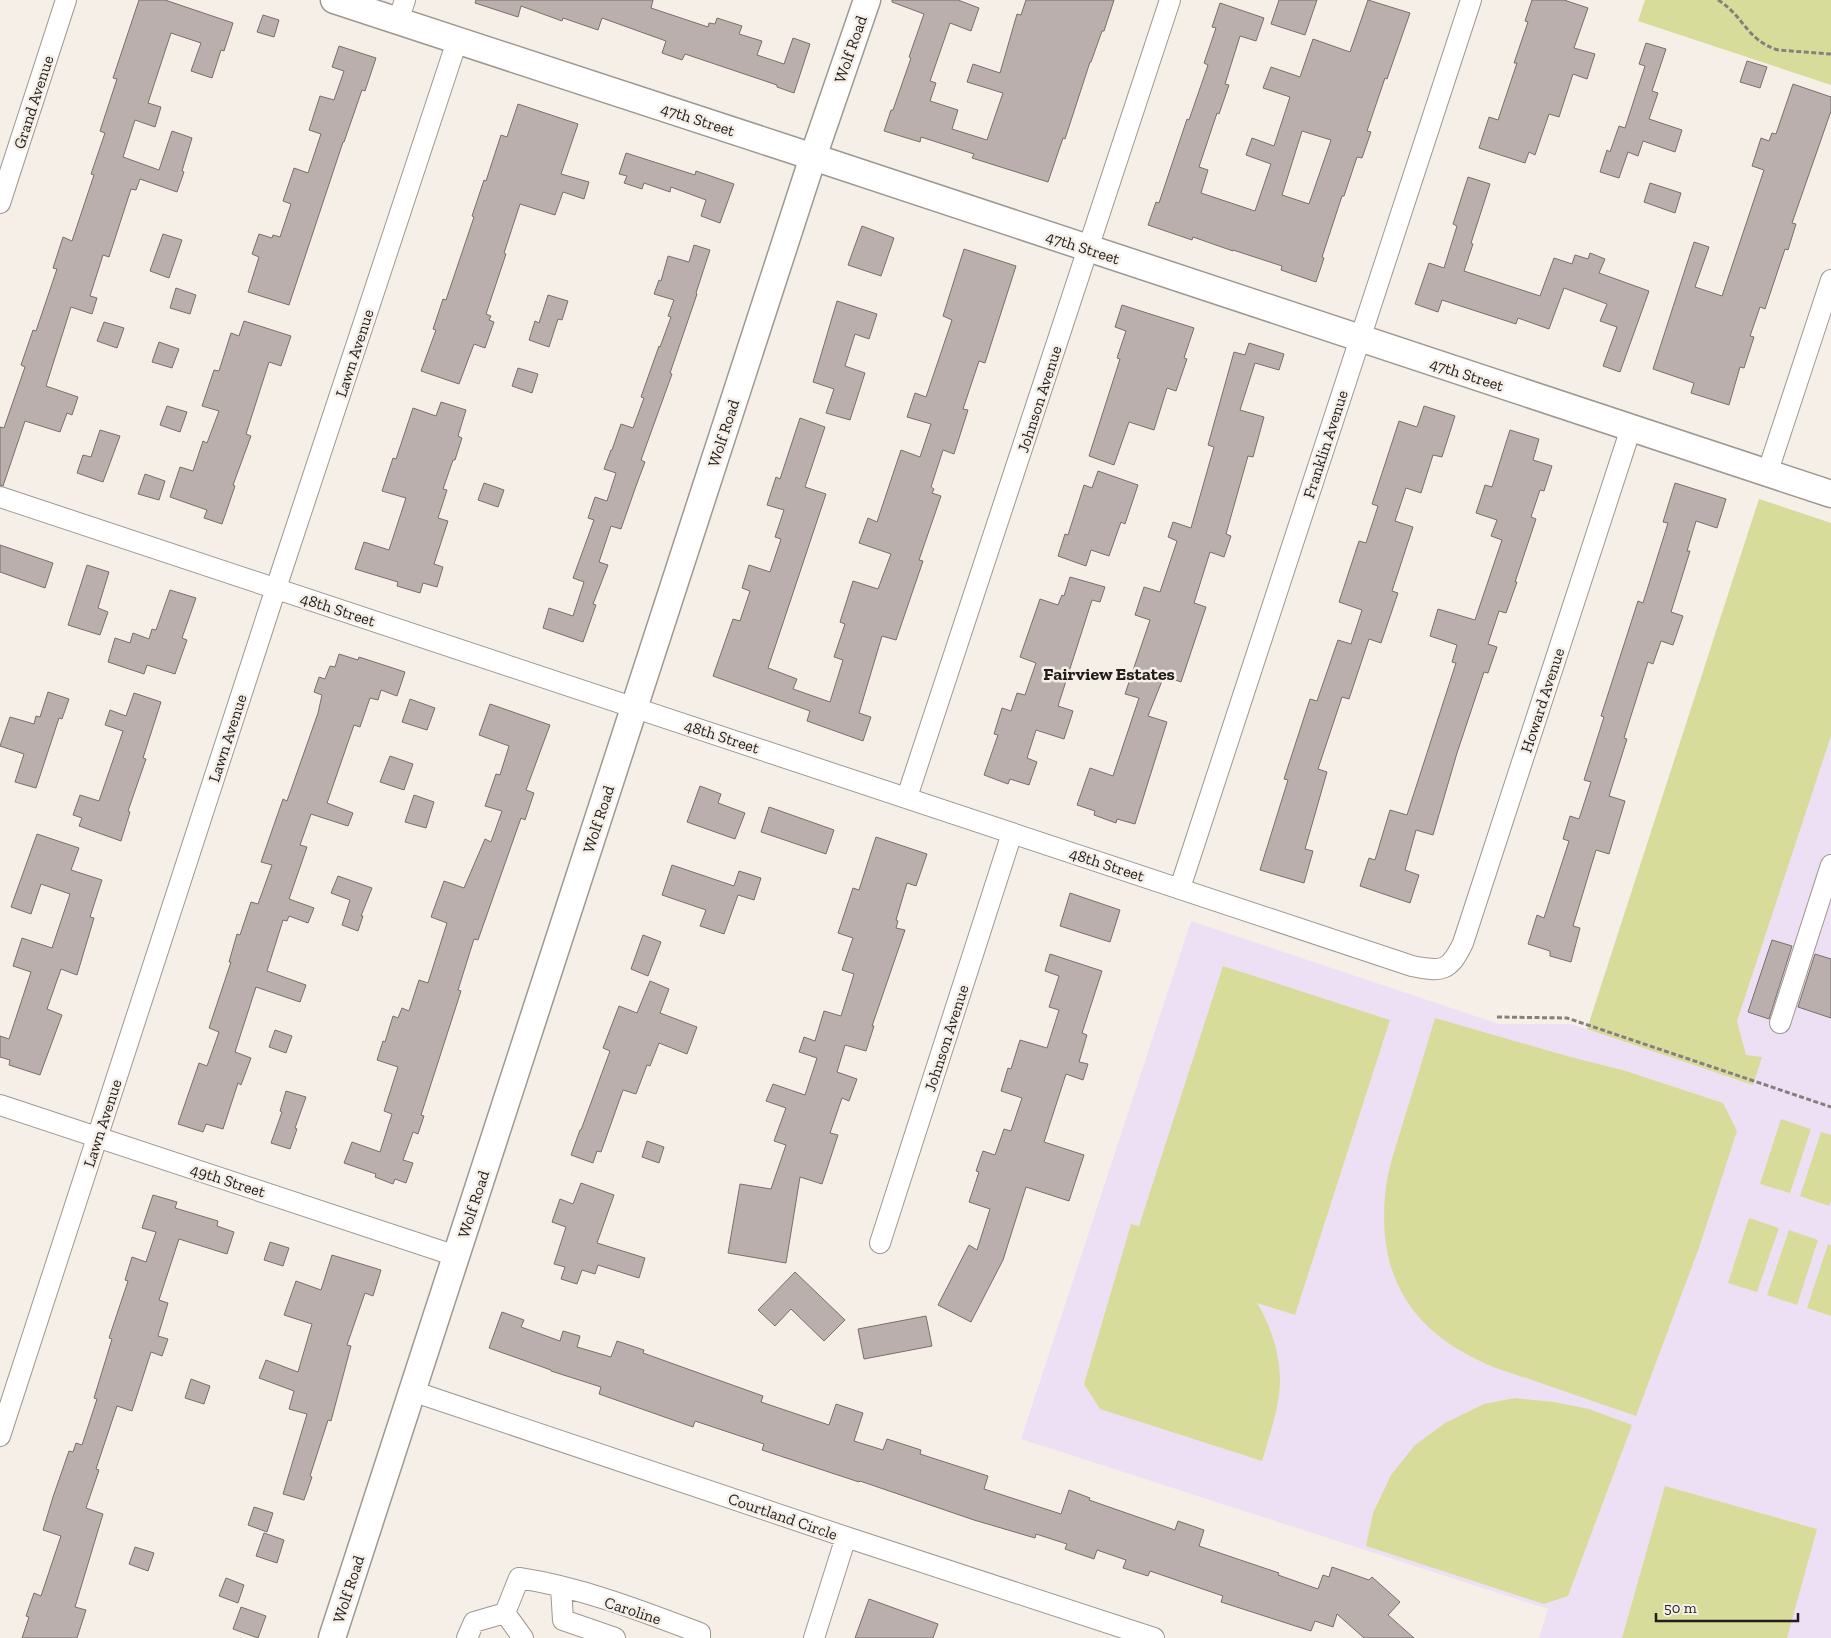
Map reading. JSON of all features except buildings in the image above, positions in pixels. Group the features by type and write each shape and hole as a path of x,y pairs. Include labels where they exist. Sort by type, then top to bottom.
{"main road":[{"name":"47th Street","path":"334,0 402,10 457,40 1831,494"},
{"name":"Wolf Road","path":"332,1638 813,157 867,0"}],"street":[{"name":"Grand Avenue","path":"0,203 66,0"},
{"name":"Johnson Avenue","path":"907,797 1170,0"},
{"name":"Franklin Avenue","path":"1180,888 1471,0"},
{"name":"Lawn Avenue","path":"0,1436 276,588 457,40"},
{"path":"1767,474 1831,280"},
{"name":"Howard Avenue","path":"1445,968 1456,957 1463,943 1631,428"},
{"name":"48th Street","path":"0,497 1412,966 1433,970 1445,968"},
{"name":"Johnson Avenue","path":"880,1243 1012,833"},
{"path":"1780,1023 1831,865"},
{"name":"49th Street","path":"0,1105 456,1256"},
{"name":"Courtland Circle","path":"412,1391 1154,1638"},
{"path":"814,1638 846,1537"},
{"name":"Caroline","path":"505,1613 519,1578 546,1582 665,1620 700,1634 700,1638"},
{"name":"Caroline","path":"561,1587 563,1620 615,1638"},
{"path":"467,1638 474,1622 505,1613 524,1638"}],"path":[{"path":"1718,0 1731,9 1753,37 1770,48 1831,54"},
{"path":"1497,1017 1567,1018 1831,1106"}],"shaded area":[{"path":"1759,499 1831,523 1831,1638 1539,1638 1548,1609 1021,1439 1191,921 1499,1024 1570,1024 1587,1029"}],"green space":[{"path":"1645,0 1831,0 1831,85 1638,21"},
{"path":"1759,499 1831,523 1831,736 1737,1021 1746,1055 1762,1057 1753,1085 1587,1029"},
{"path":"1223,966 1390,1020 1295,1315 1257,1303 1274,1340 1280,1371 1280,1391 1276,1411 1262,1461 1100,1409 1084,1384 1131,1224 1139,1226"},
{"path":"1435,1018 1626,1071 1723,1103 1737,1131 1700,1245 1636,1416 1500,1370 1482,1362 1457,1349 1435,1333 1418,1316 1404,1296 1394,1275 1387,1251 1384,1224 1386,1186"},
{"path":"1781,1119 1811,1129 1790,1193 1760,1184"},
{"path":"1821,1132 1831,1135 1831,1201 1829,1206 1800,1196"},
{"path":"1749,1218 1779,1228 1757,1292 1728,1283"},
{"path":"1789,1230 1818,1240 1797,1305 1767,1295"},
{"path":"1828,1244 1831,1245 1831,1316 1807,1308"},
{"path":"1515,1398 1554,1402 1589,1409 1632,1425 1568,1596 1544,1604 1366,1546 1373,1513 1391,1475 1415,1445 1445,1423 1484,1404"},
{"path":"1665,1486 1817,1529 1787,1638 1622,1638"}],"district":[{"name":"Fairview Estates","path":"1109,674"}]}
